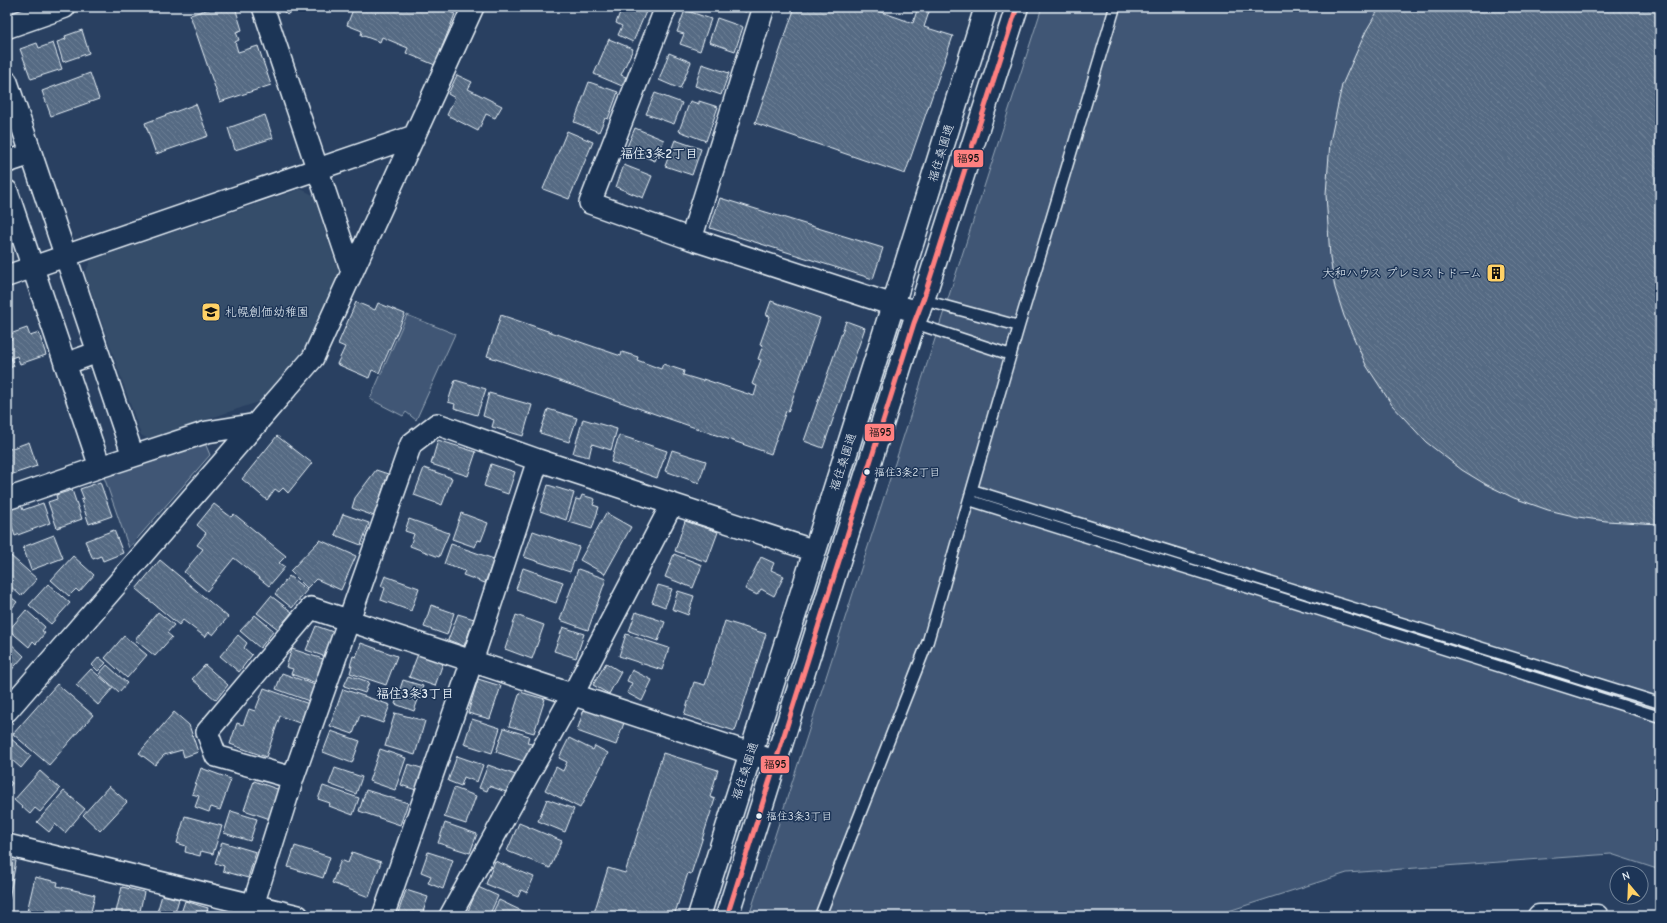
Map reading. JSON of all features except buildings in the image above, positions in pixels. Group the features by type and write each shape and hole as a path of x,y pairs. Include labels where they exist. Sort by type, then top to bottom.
{"main road":[{"path":"7,27 64,7"},
{"name":"福住桑園通","path":"699,916 814,551 894,305 986,7"},
{"path":"727,916 919,312 1012,8"},
{"path":"1539,916 1597,916"}],"street":[{"path":"262,7 352,272"},
{"path":"7,710 313,358 473,7"},
{"path":"666,7 590,203 691,239 919,312"},
{"path":"691,239 764,7"},
{"path":"7,82 133,456"},
{"path":"7,276 317,168 414,136"},
{"path":"7,162 31,154"},
{"path":"7,191 100,466"},
{"path":"65,364 98,352"},
{"path":"7,499 100,466 207,432 257,424"},
{"path":"242,907 293,778 411,444 436,424 538,460 814,551"},
{"path":"383,916 472,661 538,460"},
{"path":"450,916 572,694 672,504"},
{"path":"293,778 216,756 207,732 311,608 777,762"},
{"path":"7,845 242,907 298,916"}],"lane":[{"path":"820,916 928,641 1019,326 1115,7"},
{"path":"919,312 1019,326"},
{"path":"919,312 1011,355"},
{"path":"972,490 1660,703"},
{"path":"969,500 1660,716"}],"shaded area":[{"path":"1042,7 1660,7 1660,870 1649,866 1649,865 1611,854 1347,873 1213,916 749,916"},
{"name":"札幌創価幼稚園","path":"301,189 313,195 339,274 307,350 264,400 149,439 141,435 85,274 91,260"},
{"path":"407,315 455,334 416,420 406,412 403,416 370,399"},
{"path":"205,443 210,455 129,548 104,477"}],"transit line":[{"name":"福95","path":"727,916 914,323 923,300 1017,7"},
{"name":"福95","path":"1539,916 1597,916"}],"place":[{"name":"大和ハウス プレミストドーム","path":"1496,273"},
{"name":"札幌創価幼稚園","path":"211,312"},
{"name":"福住3条2丁目","path":"867,472"},
{"name":"福住3条3丁目","path":"759,816"}],"district":[{"name":"福住3条2丁目","path":"659,153"},
{"name":"福住3条3丁目","path":"415,693"}]}
